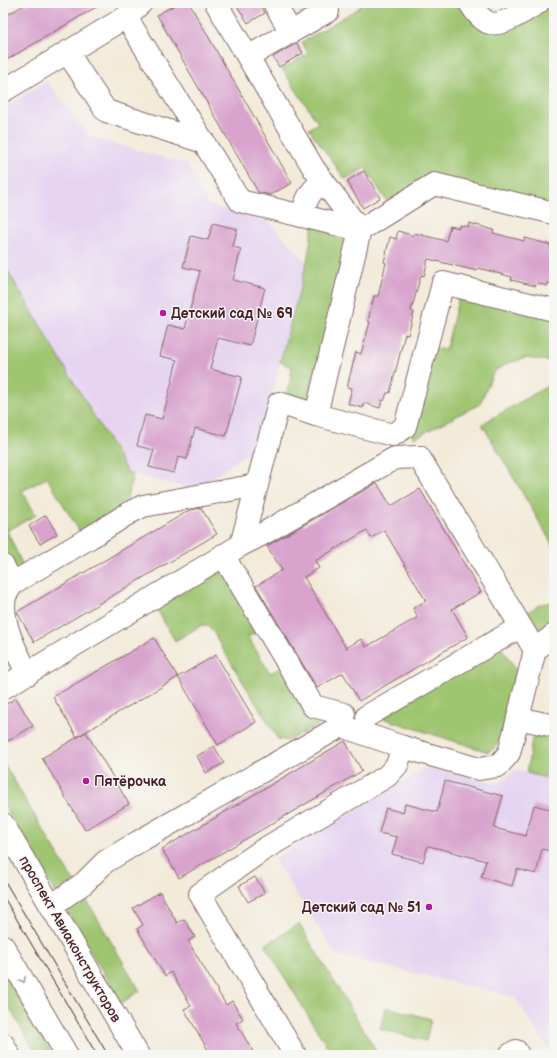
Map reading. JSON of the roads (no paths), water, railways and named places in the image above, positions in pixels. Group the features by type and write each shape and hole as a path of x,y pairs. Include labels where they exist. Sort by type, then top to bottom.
{"street":[{"path":"216,3 314,169 360,230"},
{"path":"274,3 291,32"},
{"path":"470,3 475,11 487,22 496,23 505,22 538,3"},
{"path":"3,91 134,10 204,142 240,201 360,230"},
{"path":"248,57 328,11"},
{"path":"67,52 106,111 204,142"},
{"path":"302,216 305,202 312,190 323,181"},
{"path":"316,415 360,230 434,184 554,213"},
{"path":"344,714 313,706 232,550 257,485 279,404 393,435 405,427 443,283 554,310"},
{"path":"393,435 395,458"},
{"path":"3,688 232,550 395,458 420,458 535,650"},
{"path":"28,674 10,639 6,624 3,608 8,574 91,537 130,508 257,485"},
{"path":"367,716 520,627"},
{"path":"51,906 84,883 105,862 341,726 403,747 479,769 498,766 508,753 535,650 554,635"},
{"path":"518,718 554,726"},
{"path":"295,1055 200,894 261,851 387,776 397,764 403,747"},
{"name":"проспект Авиаконструкторов","path":"3,824 138,1055"},
{"path":"3,946 67,1055"},
{"path":"3,1044 9,1055"},
{"path":"510,1055 516,1051 518,1055"}],"tram line":[{"path":"3,878 108,1055"},
{"path":"3,896 97,1055"}],"place":[{"name":"Детский сад № 69","path":"163,313"},
{"name":"Пятёрочка","path":"86,781"},
{"name":"Детский сад № 51","path":"429,907"}]}
